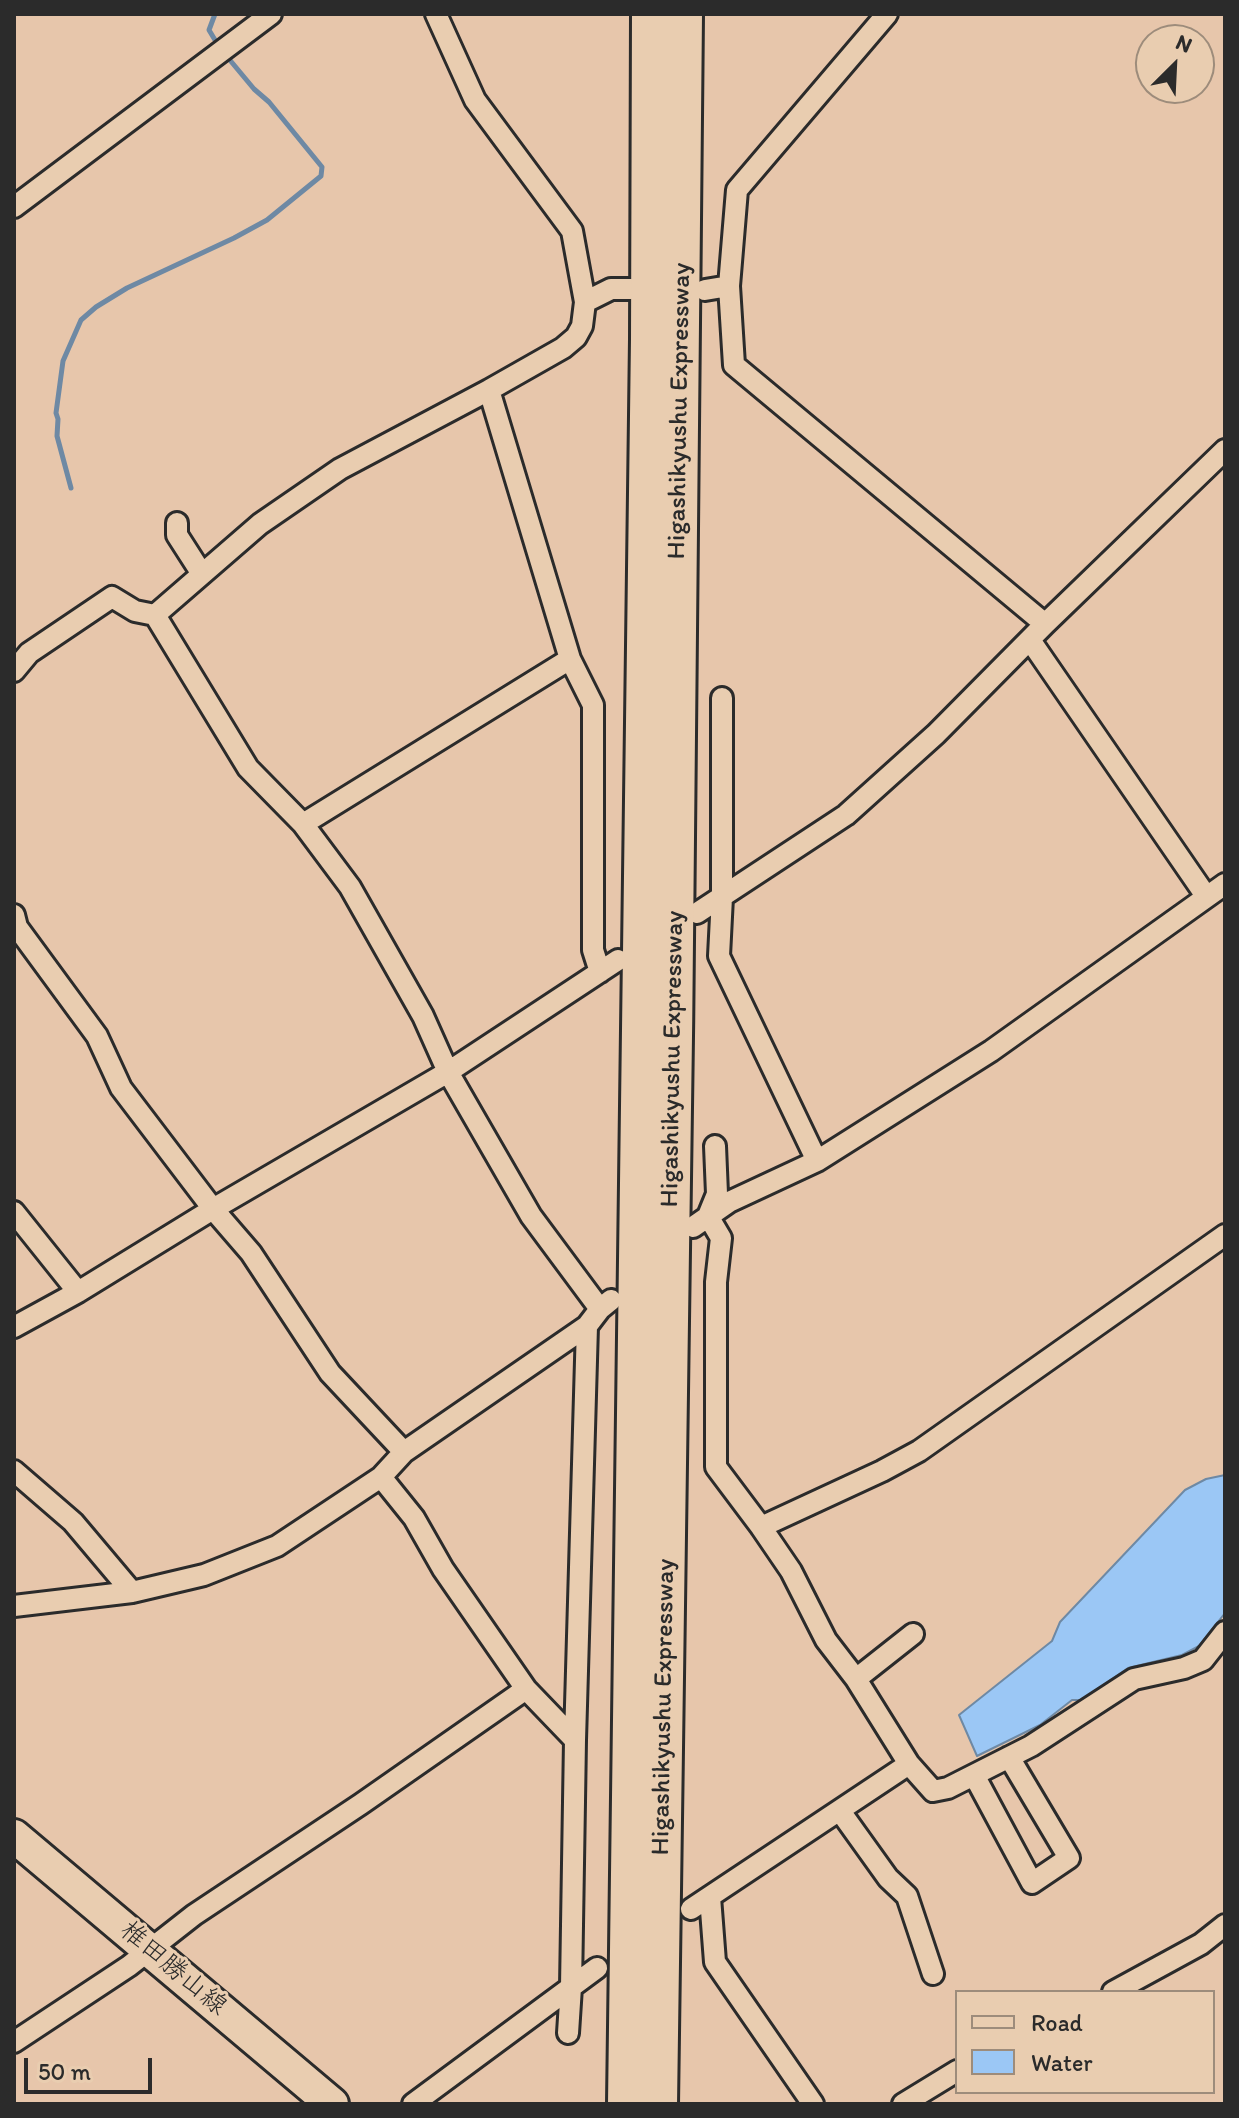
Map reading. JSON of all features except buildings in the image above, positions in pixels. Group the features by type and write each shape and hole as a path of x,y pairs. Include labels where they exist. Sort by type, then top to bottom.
{"highway":[{"name":"Higashikyushu Expressway","path":"627,2104 650,339 651,14"},
{"name":"Higashikyushu Expressway","path":"658,2104 683,14"}],"main road":[{"name":"椎田勝山線","path":"14,1836 332,2104"}],"street":[{"path":"14,207 271,14"},
{"path":"155,615 260,524 340,469 563,348 576,337 582,326 585,302 572,231 475,100 436,14"},
{"path":"887,14 737,190 729,286 734,365 1045,624"},
{"path":"705,290 729,286"},
{"path":"585,302 611,289 631,289"},
{"path":"489,390 570,659 593,705 593,950 600,972"},
{"path":"697,913 846,815 936,734 1225,450"},
{"path":"177,523 177,535 202,574"},
{"path":"14,671 29,653 112,597 135,611 155,615 248,768 303,824 350,887 423,1016 448,1072 531,1216 605,1304 587,1326 404,1452 381,1477 277,1546 204,1575 132,1592 14,1606"},
{"path":"1030,640 1206,896"},
{"path":"303,824 570,659"},
{"path":"722,698 719,956 817,1161"},
{"path":"701,1221 729,1202 817,1161 991,1051 1225,884"},
{"path":"14,915 17,927 97,1036 121,1088 213,1209 251,1253 330,1373 404,1452"},
{"path":"14,1327 448,1072 618,960"},
{"path":"701,1221 717,1194 715,1146"},
{"path":"14,1212 78,1292"},
{"path":"701,1221 721,1238 716,1282 716,1467 791,1571 826,1640 856,1679 909,1764 933,1791 948,1788 1031,1746 1134,1679 1184,1668 1203,1660 1225,1632"},
{"path":"761,1527 919,1451 1225,1235"},
{"path":"568,2033 587,1326"},
{"path":"14,1471 73,1522 132,1592"},
{"path":"381,1477 414,1518 443,1569 526,1689 575,1740"},
{"path":"856,1679 913,1634"},
{"path":"14,2042 129,1966 194,1915 526,1689"},
{"path":"974,1775 1032,1883 1069,1858 1009,1757"},
{"path":"691,1909 909,1764"},
{"path":"840,1811 888,1878 907,1896 933,1974"},
{"path":"710,1897 715,1962 813,2104"},
{"path":"1117,1990 1201,1944 1225,1925"},
{"path":"413,2104 597,1968"},
{"path":"903,2104 955,2072"}],"water":[{"path":"1225,1475 1225,1613 1199,1646 1182,1655 1128,1668 1082,1700 1072,1700 1040,1725 977,1756 959,1715 1052,1641 1060,1622 1185,1490 1206,1479"}],"waterway":[{"path":"215,14 209,30 218,45"},
{"path":"71,488 57,436 56,413 63,361 81,320 127,288 267,220 321,176 322,167 224,53"}]}
